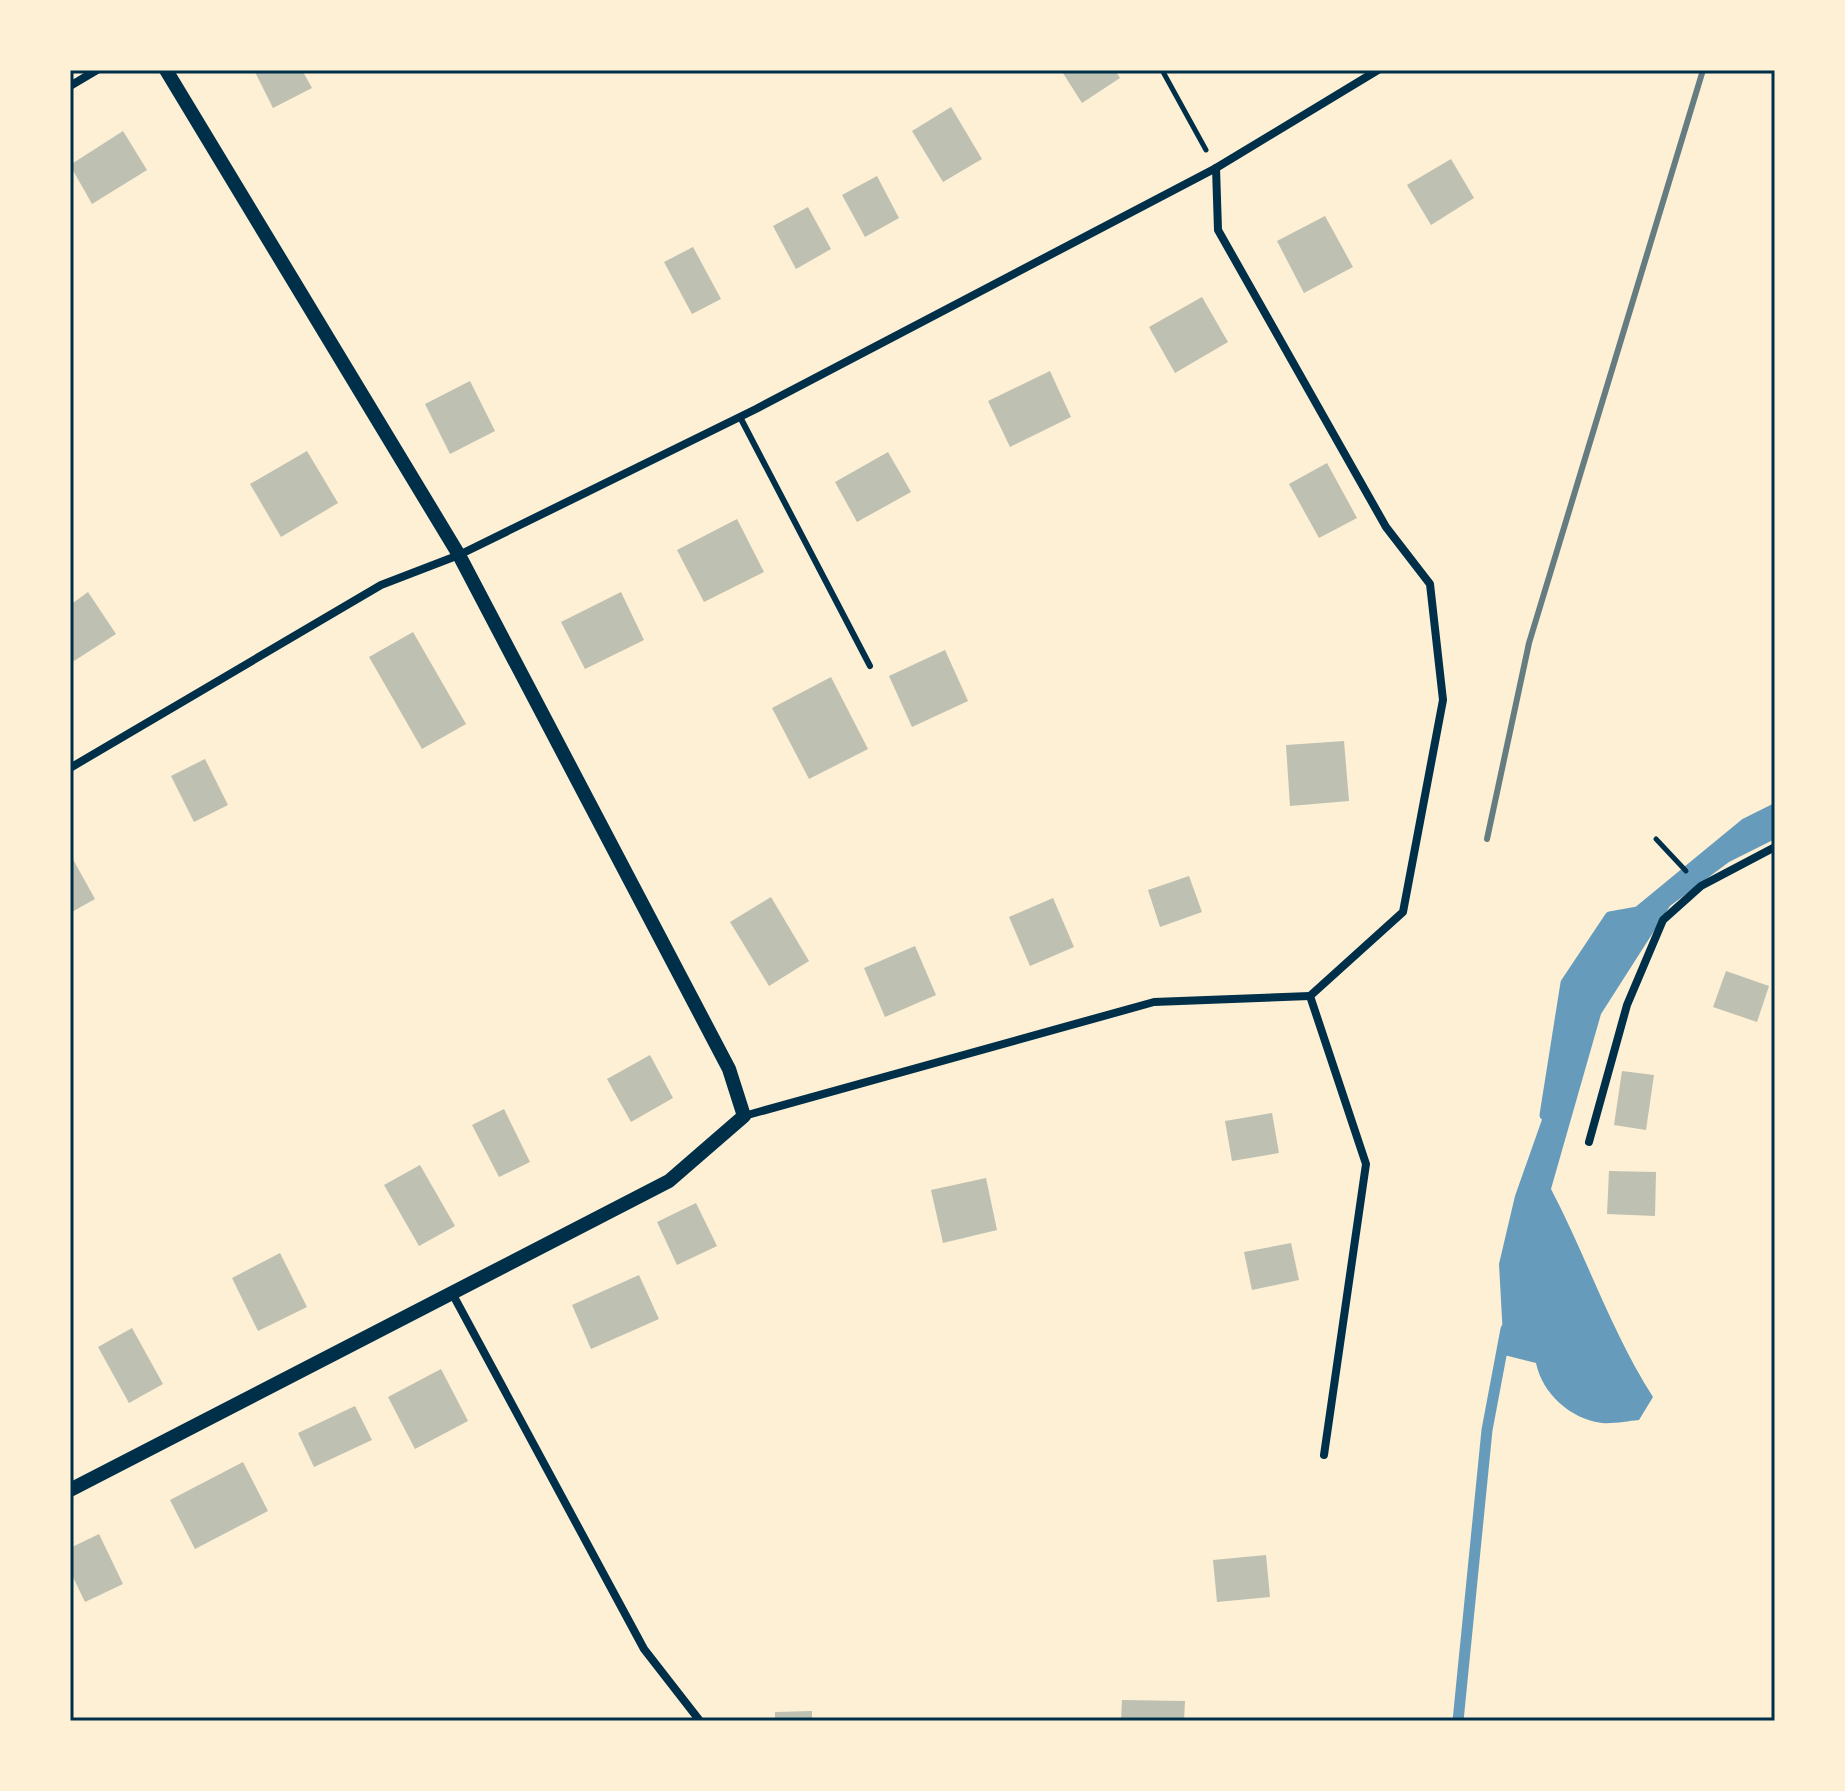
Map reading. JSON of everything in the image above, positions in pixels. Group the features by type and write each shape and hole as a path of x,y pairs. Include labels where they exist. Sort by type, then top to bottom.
{"street":[{"path":"70,86 97,70"},
{"path":"166,70 459,555 729,1069 744,1116"},
{"path":"70,768 381,585 459,555 740,417 1216,168 1378,70"},
{"path":"70,1490 669,1181 744,1116 1154,1002 1310,996 1403,912 1443,700 1430,584 1386,527 1218,230 1216,168"},
{"path":"1589,1142 1627,1005 1663,920 1701,886 1775,847"},
{"path":"1310,996 1366,1164 1324,1455"},
{"path":"452,1293 644,1649 700,1721"}],"lane":[{"path":"740,417 870,666"}],"path":[{"path":"1162,70 1216,168"},
{"path":"1656,839 1701,886"}],"water":[{"path":"1775,808 1775,839 1729,862 1670,906 1601,1014 1551,1189 1624,1346 1653,1397 1639,1420 1590,1421 1559,1403 1544,1384 1536,1363 1504,1355 1499,1264 1515,1196 1545,1111 1566,983 1610,917 1638,912 1745,824"}],"building":[{"path":"254,70 302,70 312,88 273,108"},
{"path":"1061,70 1115,70 1120,78 1082,103"},
{"path":"951,107 982,159 943,182 912,131"},
{"path":"123,131 147,170 92,204 70,165"},
{"path":"1451,159 1474,198 1431,225 1407,185"},
{"path":"877,176 899,218 865,237 842,195"},
{"path":"808,207 831,249 796,269 773,226"},
{"path":"1325,216 1353,267 1304,293 1277,241"},
{"path":"693,247 721,299 692,314 664,262"},
{"path":"1202,297 1228,342 1175,373 1149,327"},
{"path":"1050,371 1071,417 1010,447 988,401"},
{"path":"470,381 495,431 450,454 425,404"},
{"path":"307,451 338,503 281,537 250,484"},
{"path":"888,452 911,492 857,522 835,482"},
{"path":"1327,463 1357,518 1319,538 1289,484"},
{"path":"737,519 764,572 704,602 677,550"},
{"path":"88,592 116,634 74,661 70,654 70,605"},
{"path":"621,592 644,640 585,669 561,622"},
{"path":"413,632 466,724 422,749 369,657"},
{"path":"945,650 968,701 912,727 889,676"},
{"path":"831,677 868,749 809,779 772,708"},
{"path":"1344,741 1349,801 1290,806 1286,745"},
{"path":"205,759 228,805 194,822 171,776"},
{"path":"70,854 95,899 70,913"},
{"path":"1189,876 1202,912 1160,927 1148,890"},
{"path":"771,897 809,961 769,986 730,922"},
{"path":"1053,898 1074,947 1030,966 1009,917"},
{"path":"915,946 936,995 885,1017 864,968"},
{"path":"1726,971 1769,986 1757,1022 1713,1007"},
{"path":"650,1055 673,1098 631,1122 607,1079"},
{"path":"1622,1071 1654,1075 1646,1130 1614,1125"},
{"path":"504,1109 530,1162 499,1177 472,1125"},
{"path":"1272,1113 1279,1153 1232,1161 1225,1121"},
{"path":"420,1165 455,1226 419,1246 384,1185"},
{"path":"1609,1171 1656,1172 1655,1216 1607,1214"},
{"path":"986,1178 997,1230 943,1243 931,1190"},
{"path":"696,1203 717,1246 677,1265 657,1222"},
{"path":"1291,1243 1299,1280 1252,1290 1244,1252"},
{"path":"280,1253 307,1307 258,1331 232,1278"},
{"path":"639,1275 659,1319 591,1349 572,1305"},
{"path":"132,1328 163,1384 129,1403 98,1347"},
{"path":"441,1369 468,1421 415,1449 388,1397"},
{"path":"355,1406 372,1440 314,1467 298,1433"},
{"path":"243,1462 268,1511 195,1549 170,1500"},
{"path":"99,1534 123,1584 85,1602 70,1571 70,1548"},
{"path":"1266,1555 1270,1597 1217,1602 1213,1560"},
{"path":"1122,1700 1185,1701 1184,1721 1121,1721"},
{"path":"812,1711 812,1721 775,1721 775,1712"}],"waterway":[{"path":"1545,1115 1566,983 1610,917 1638,912 1745,824 1775,809"},
{"path":"1458,1721 1487,1430 1506,1329"}],"railway":[{"path":"1487,839 1529,643 1703,70"}]}
